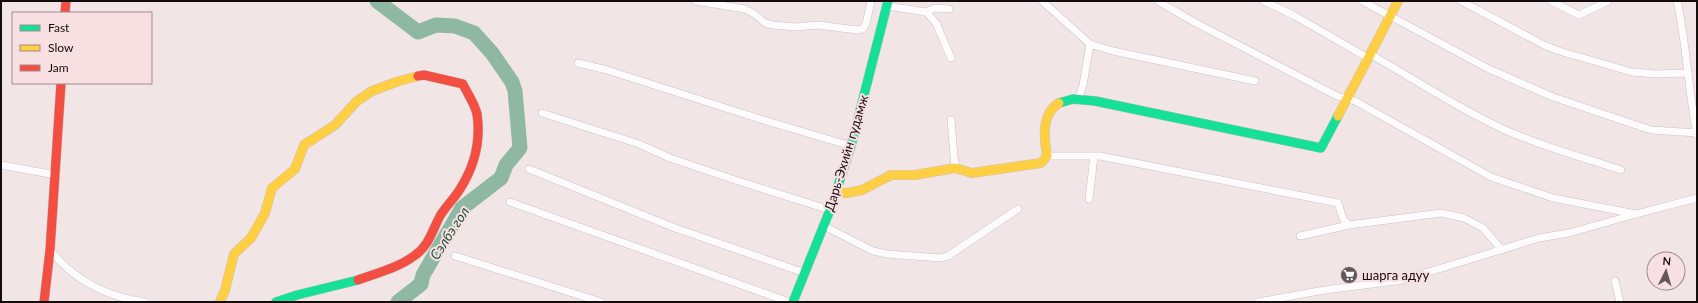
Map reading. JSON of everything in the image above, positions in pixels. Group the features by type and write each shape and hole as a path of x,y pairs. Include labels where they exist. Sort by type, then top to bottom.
{"street":[{"path":"65,12 66,1"},
{"path":"696,1 745,9 756,15 765,23 773,25 795,27 818,25 857,30 863,29 866,24 871,1"},
{"path":"1042,1 1090,44 1113,51 1255,81"},
{"path":"1158,1 1194,22 1337,96 1355,101 1491,177 1553,198 1636,214"},
{"path":"1264,1 1295,16 1504,130 1546,146 1621,170"},
{"path":"1362,1 1489,69 1553,97 1651,130 1697,134 1692,111 1678,1"},
{"path":"1047,156 1045,145 1045,120 1051,110 1058,103 1067,100 1095,101 1321,148 1398,1"},
{"path":"1461,1 1544,45 1559,51 1632,72 1655,74 1688,73"},
{"path":"1551,1 1579,15 1608,1"},
{"path":"888,3 926,12 936,23 951,58"},
{"name":"Дарь-Эхийн гудамж","path":"793,302 830,210 851,146 888,3"},
{"path":"926,12 935,8 949,9"},
{"path":"1078,100 1083,85 1090,44"},
{"path":"578,63 608,70 760,119 851,146"},
{"path":"220,302 225,290 234,254 251,238 265,213 272,188 295,169 304,145 335,125 357,101 372,91 399,81 424,75 463,84 477,113 478,136 476,155 470,172 459,191 449,202 439,218 428,243 415,256 398,265 353,282 297,295 276,302"},
{"path":"44,302 56,175 61,84"},
{"path":"542,113 639,144 670,158 830,210"},
{"path":"951,120 955,168"},
{"path":"836,192 847,193 862,190 891,175 915,176 955,168 972,173 1041,163 1047,156 1094,156 1338,203 1343,219 1349,225"},
{"path":"1089,199 1094,156"},
{"path":"1,166 56,175"},
{"path":"529,169 676,228 805,274"},
{"path":"1258,302 1325,290 1403,280 1540,238 1569,233 1697,198"},
{"path":"510,202 789,302"},
{"path":"824,226 873,250 887,254 940,258 948,256 1018,209"},
{"path":"1300,236 1349,225 1441,214 1464,218 1483,228 1502,250"},
{"path":"50,250 69,271 91,285 111,295 145,302"},
{"path":"455,256 601,302"},
{"path":"1615,281 1620,302"}],"waterway":[{"name":"Сэлбэ гол","path":"377,1 418,32 436,25 455,26 474,33 492,53 512,82 515,91 520,148 506,165 501,178 462,208 423,275 421,284 398,302"}],"traffic: fast":[{"path":"793,302 830,210 851,146 888,1"},
{"path":"1059,103 1073,99 1095,101 1321,148 1338,116"},
{"path":"276,302 297,295 358,280"}],"traffic: slow":[{"path":"1338,116 1398,1"},
{"path":"220,302 225,290 234,254 251,238 265,213 272,188 295,169 304,145 335,125 357,101 372,91 418,76"},
{"path":"836,192 847,193 862,190 891,175 915,175 955,168 972,173 1041,163 1047,156 1045,127 1049,113 1059,103"}],"traffic: jam":[{"path":"65,12 66,1"},
{"path":"358,280 394,267 408,260 423,248 430,238 442,212 465,181 473,163 478,134 477,114 473,102 463,84 424,75 418,76"},
{"path":"44,302 50,250 61,84"}],"place":[{"name":"шарга адуу","path":"1349,275"}]}
